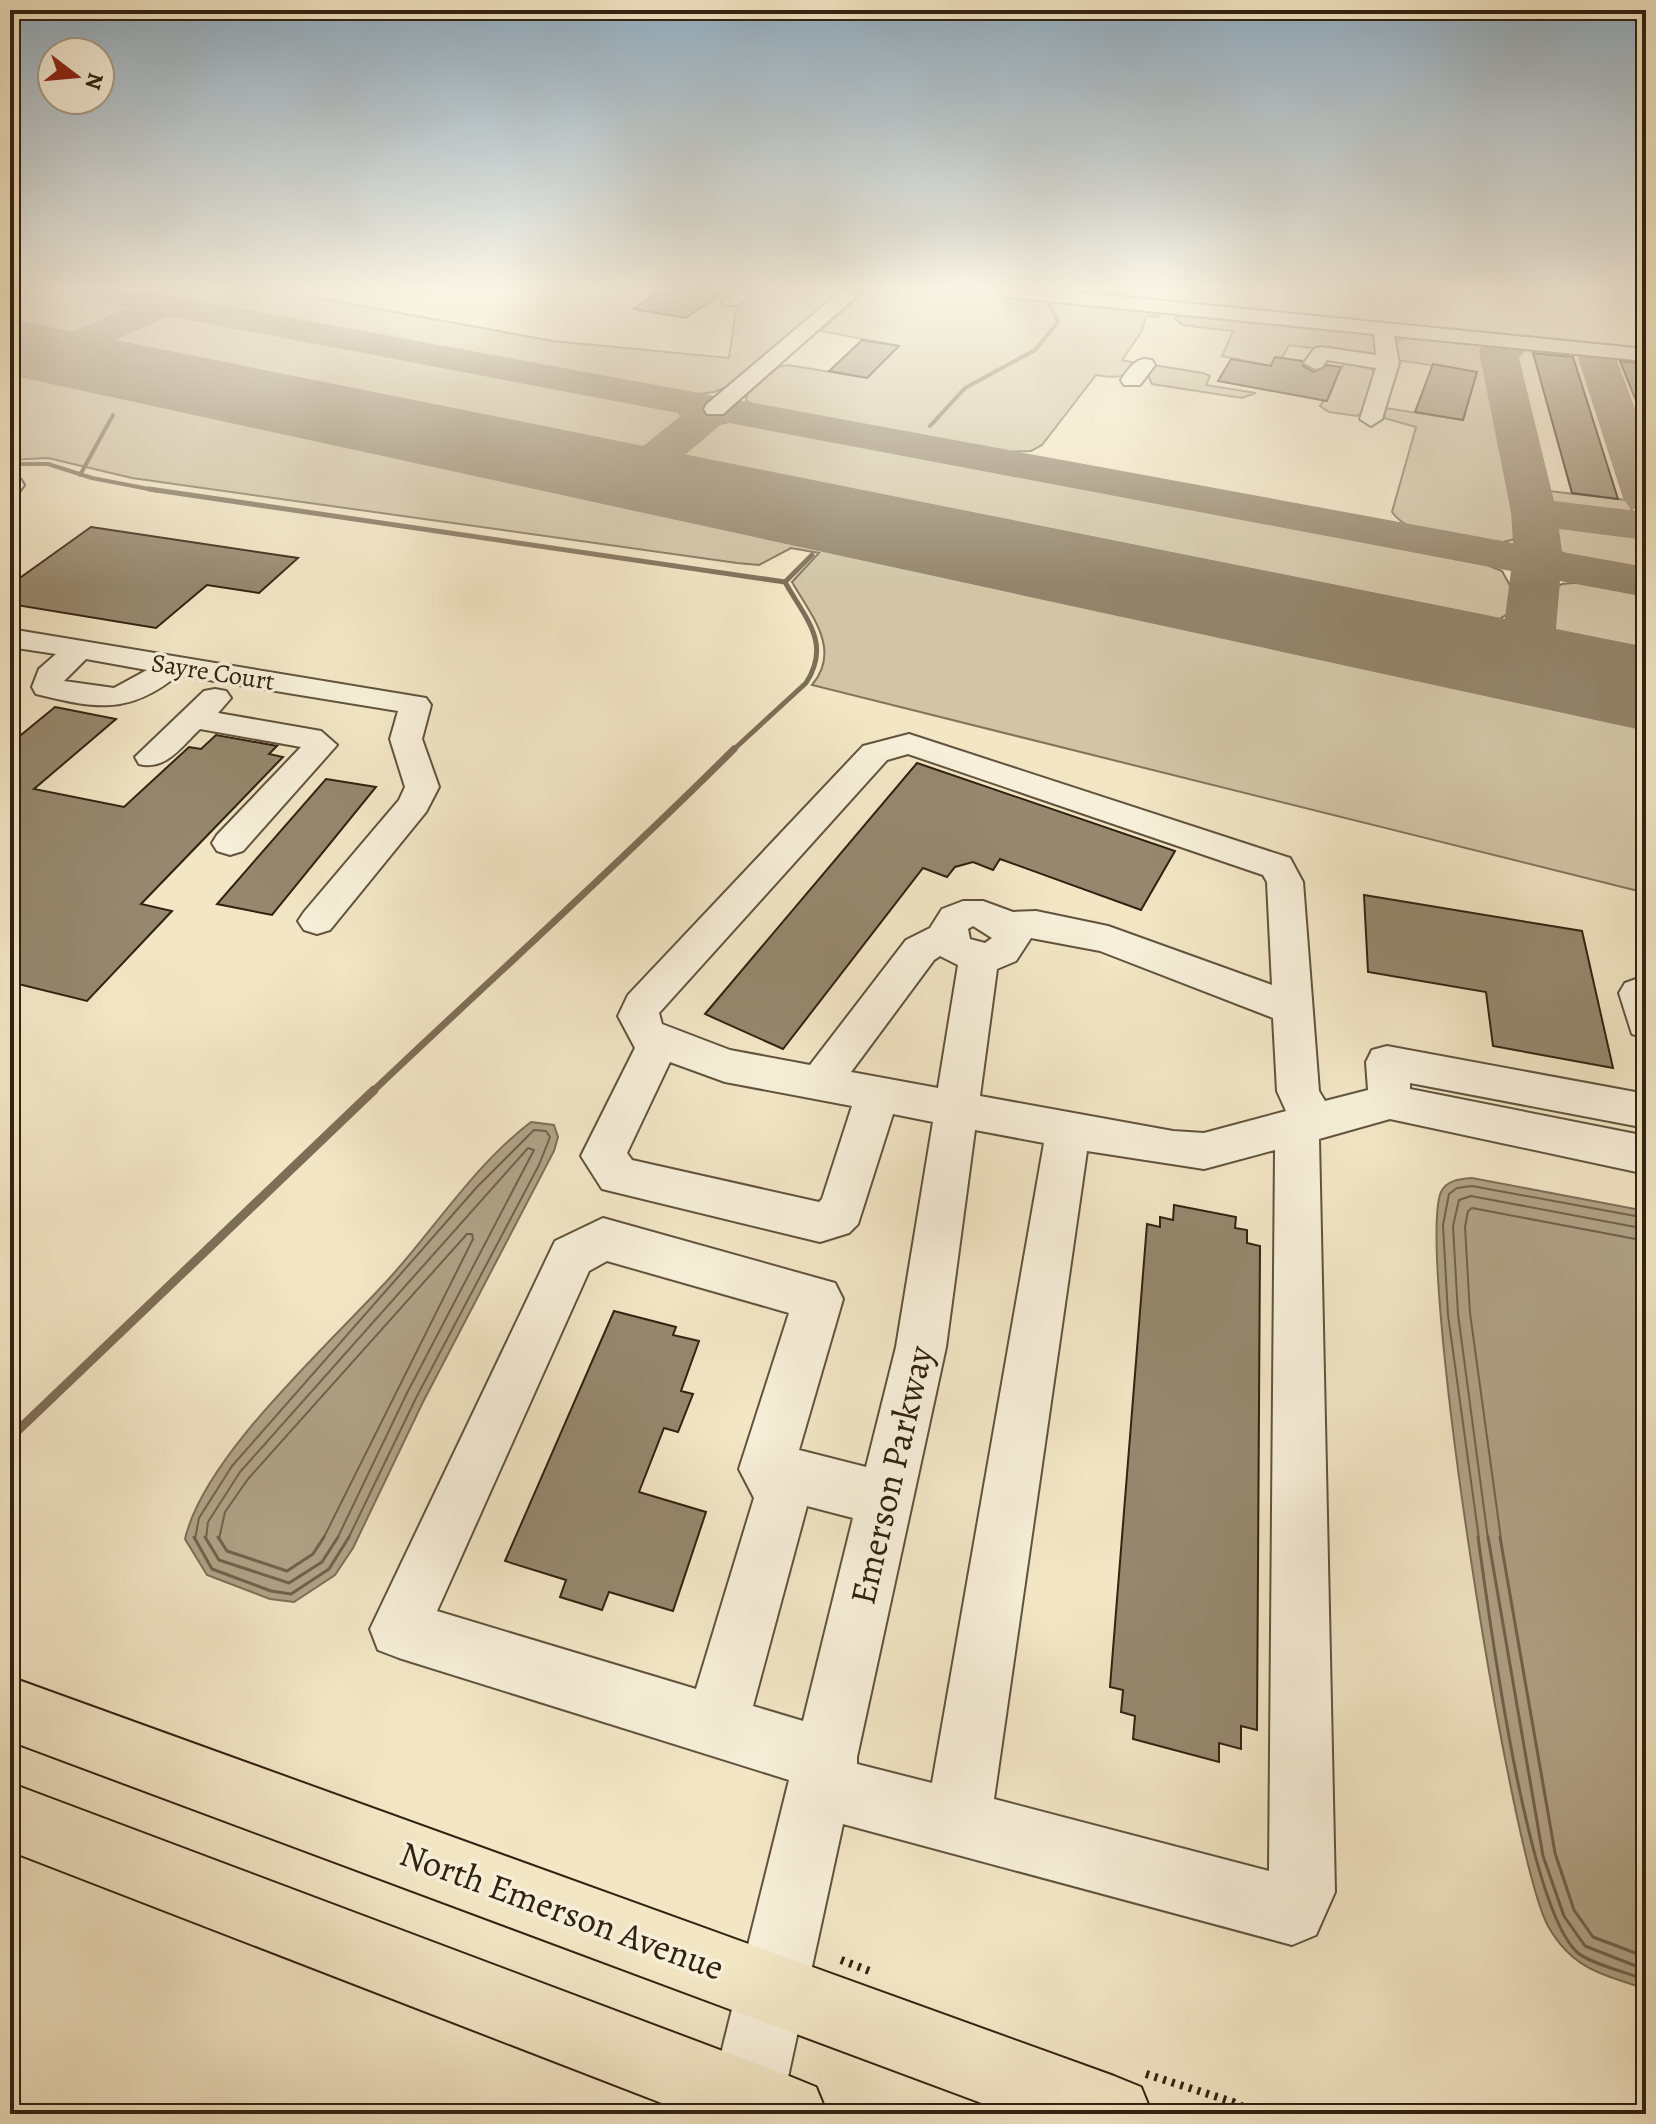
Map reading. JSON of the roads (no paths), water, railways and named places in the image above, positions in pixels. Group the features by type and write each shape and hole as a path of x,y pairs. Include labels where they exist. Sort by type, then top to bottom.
{"main road":[{"name":"North Emerson Avenue","path":"10,1709 1114,2114"},
{"path":"10,1817 760,2109"}],"street":[{"path":"715,409 737,390"},
{"path":"1371,419 1380,390"},
{"name":"Sayre Court","path":"12,641 415,705 406,739 422,787 414,804 317,921"},
{"path":"79,650 50,675 47,687 117,699 140,692 171,665"},
{"path":"151,757 239,676"},
{"path":"194,718 310,738 321,745 230,843"},
{"path":"766,1469 818,1299 603,1239 572,1256 399,1629 716,1727 824,1773 958,1822 1292,1911 1302,1892 1306,1125 1298,1091 1285,882 1277,867 909,744 875,753 642,1006 640,1028 659,1041 725,1066 1068,1130 1204,1151 1306,1125 1390,1102 1646,1155"},
{"path":"819,1084 920,950 978,940 1041,922 1091,934 1293,1010"},
{"name":"Emerson Parkway","path":"760,2109 770,1986 786,1943 921,1347 978,940"},
{"path":"659,1041 603,1156 618,1176 820,1222 832,1219 842,1210 877,1095"},
{"path":"1390,1102 1387,1062 1646,1111"},
{"path":"958,1822 1068,1130"},
{"path":"766,1469 886,1499"},
{"path":"716,1727 783,1492 766,1469"}],"water":[{"path":"531,1122 554,1125 558,1137 554,1151 423,1402 353,1548 335,1575 294,1602 270,1599 207,1575 185,1539 197,1506 218,1471 275,1399 395,1272 476,1174"},
{"path":"1472,1178 1646,1211 1646,1989 1590,1968 1567,1952 1557,1940 1548,1926 1531,1877 1512,1791 1470,1557 1441,1324 1437,1239 1441,1192 1450,1183"}],"waterway":[{"path":"930,426 963,390"},
{"path":"80,474 113,415"},
{"path":"10,464 48,464 80,474"},
{"path":"80,474 159,491"},
{"path":"149,489 785,582"},
{"path":"785,582 812,555"},
{"path":"732,751 806,683 813,669 816,655 813,631 785,582"},
{"path":"372,1092 732,751"},
{"path":"10,1438 374,1090"}]}
